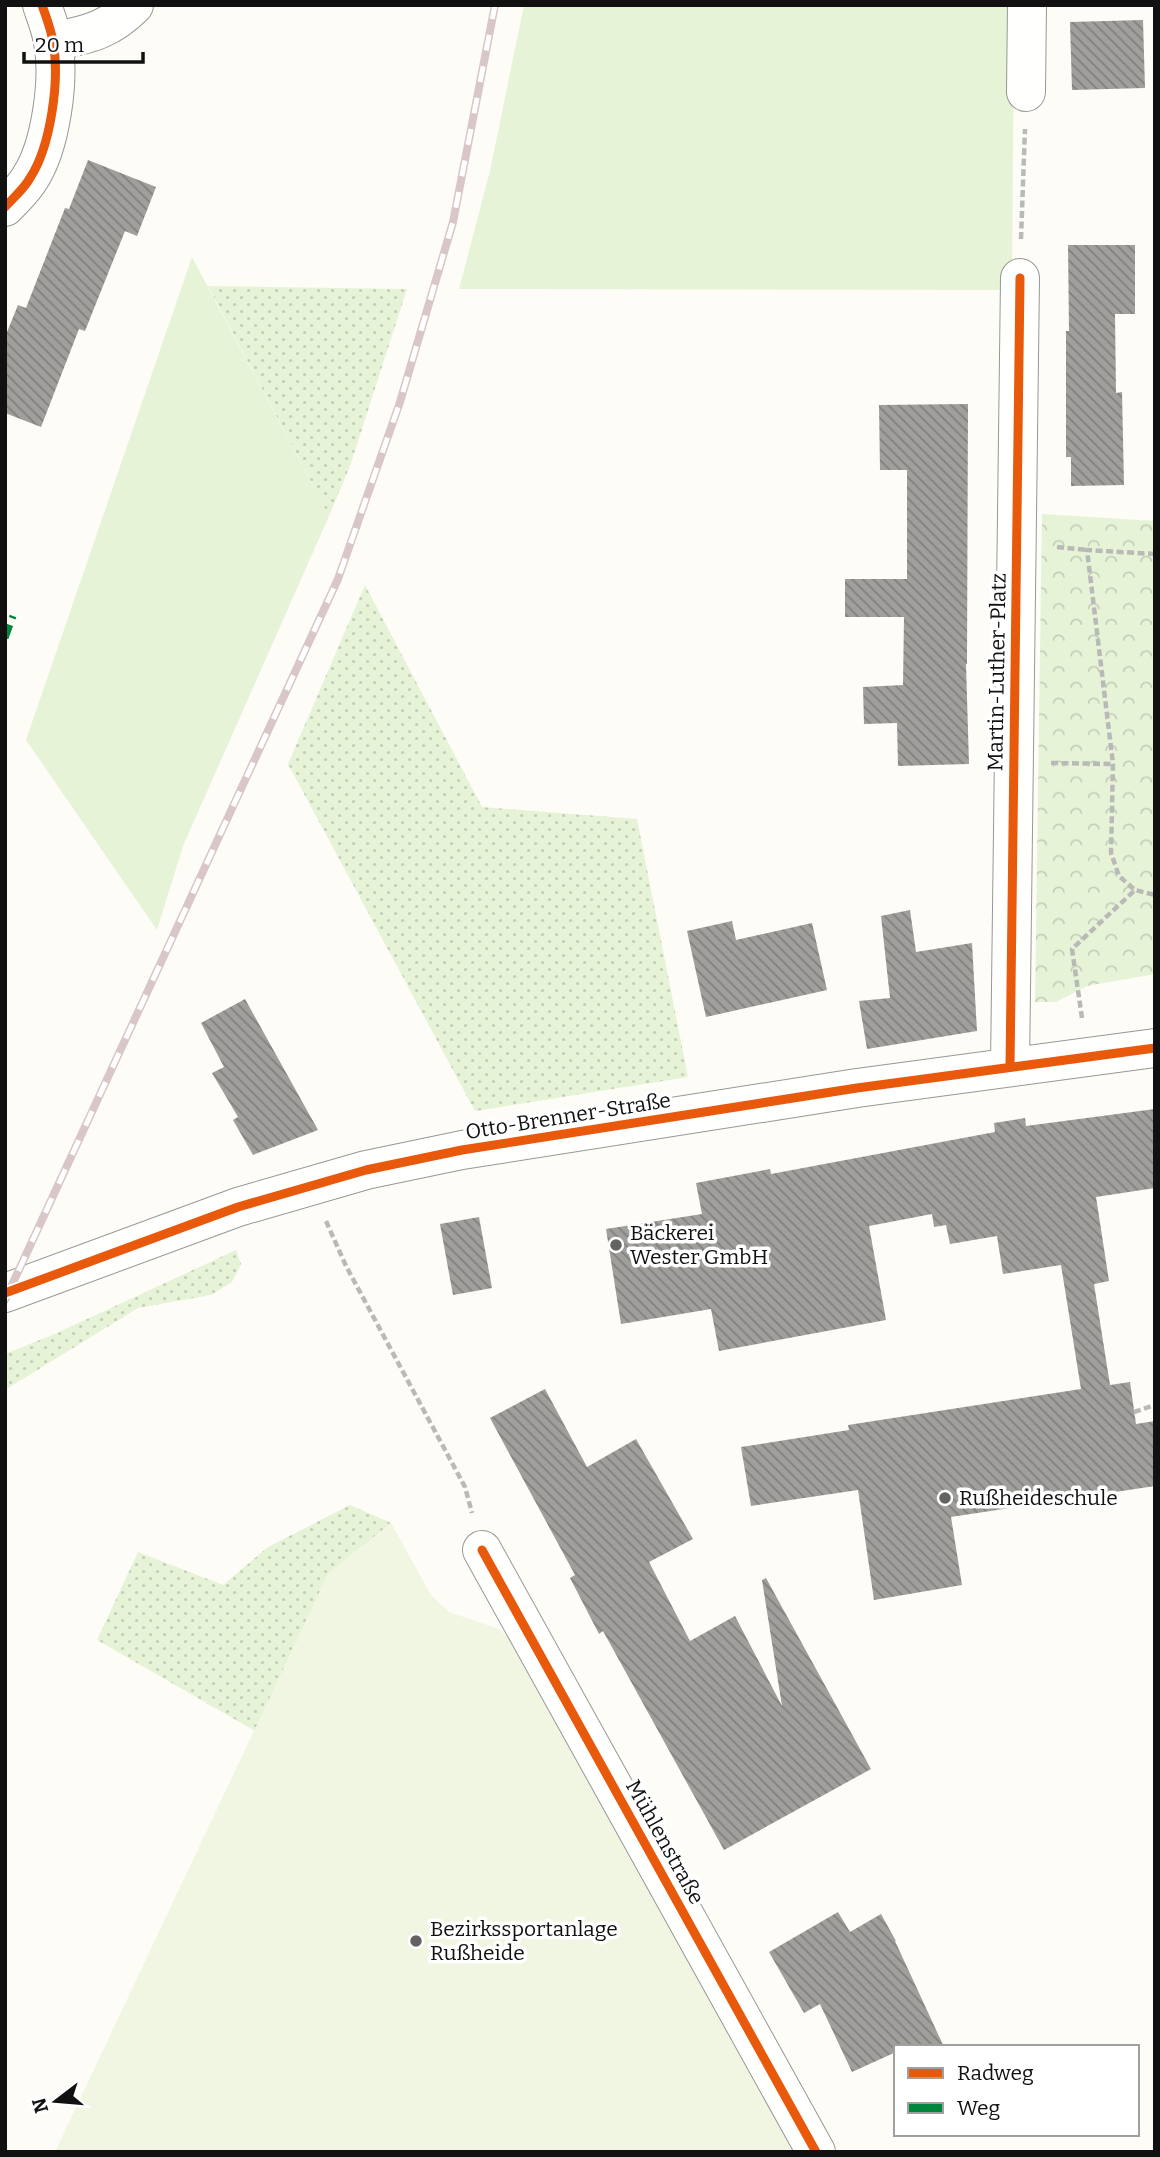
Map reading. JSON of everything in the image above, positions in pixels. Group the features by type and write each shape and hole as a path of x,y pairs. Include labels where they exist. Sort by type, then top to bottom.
{"street":[{"path":"5,207 30,179 44,149 55,75 53,42 42,5"},
{"path":"53,42 96,33 116,22 135,5"},
{"path":"1026,92 1027,5"},
{"name":"Martin-Luther-Platz","path":"1010,1067 1020,278"},
{"name":"Otto-Brenner-Straße","path":"5,1293 238,1207 366,1170 462,1150 858,1088 1155,1048"},
{"name":"Mühlenstraße","path":"482,1550 816,2152"}],"path":[{"path":"1020,278 1026,92"},
{"path":"1155,554 1087,550 1113,764 1111,853 1119,876 1135,890 1155,895"},
{"path":"1013,763 1113,764"},
{"path":"1088,1056 1072,949 1135,890"},
{"path":"313,1184 346,1266 465,1488 482,1550"},
{"path":"1134,1412 1155,1405"}],"green space":[{"path":"524,5 1014,5 1012,290 459,289 490,171"},
{"path":"192,257 329,516 183,846 157,930 26,740"},
{"path":"208,286 407,289 350,466 329,516"},
{"path":"1042,514 1155,521 1155,974 1087,986 1056,1002 1035,1002"},
{"path":"365,585 482,807 637,819 688,1077 475,1111 288,764"},
{"path":"236,1250 241,1264 232,1282 211,1295 138,1308 5,1390 5,1354 57,1333"},
{"path":"350,1505 391,1523 328,1574 255,1731 97,1640 138,1552 223,1585 268,1547"},
{"name":"Bezirkssportanlage Rußheide","path":"391,1523 431,1595 449,1612 499,1629 513,1643 793,2152 55,2152 328,1574"}],"building":[{"path":"1143,20 1145,88 1072,90 1070,22"},
{"path":"88,160 156,187 137,236 125,231 85,331 79,329 41,427 5,413 5,337 18,305 26,308 65,208 69,209"},
{"path":"1068,245 1135,245 1135,314 1115,314 1116,393 1122,392 1124,485 1071,486 1071,457 1066,457"},
{"path":"968,404 966,664 969,764 898,766 897,723 864,724 863,687 903,685 904,617 845,617 845,579 907,579 907,470 880,470 879,405"},
{"path":"910,910 916,952 972,943 977,1031 867,1049 859,1001 890,998 881,916"},
{"path":"732,921 736,940 812,923 827,990 706,1017 687,931"},
{"path":"245,999 318,1130 253,1155 233,1120 238,1117 212,1073 224,1067 201,1023"},
{"path":"1155,1109 1155,1188 1096,1197 1109,1281 1094,1284 1110,1385 1130,1382 1136,1424 1155,1421 1155,1486 951,1517 962,1585 874,1600 858,1490 751,1506 741,1447 849,1430 848,1425 1081,1389 1061,1265 1003,1274 997,1236 950,1244 946,1225 934,1227 932,1214 869,1226 886,1320 719,1351 711,1309 621,1324 606,1229 702,1214 696,1183 770,1169 771,1174 995,1132 994,1123 1025,1118 1026,1126"},
{"path":"479,1217 492,1288 453,1295 440,1224"},
{"path":"545,1389 587,1467 636,1439 693,1539 649,1562 690,1641 735,1616 782,1706 762,1580 766,1578 871,1769 724,1850 603,1631 599,1634 570,1578 575,1575 490,1418"},
{"path":"838,1912 850,1932 881,1914 943,2045 894,2045 894,2053 852,2072 820,2004 804,2013 769,1952"}],"railway":[{"path":"5,1300 338,579 400,402 453,222 495,5"}],"marked path":[{"path":"5,638 13,616"}],"cycle path":[{"path":"5,207 25,186 37,164 52,112 55,57 51,32 42,5"},
{"path":"1010,1067 1020,278"},
{"path":"5,1293 238,1207 366,1170 462,1150 857,1088 1155,1048"},
{"path":"482,1550 816,2152"}],"place":[{"name":"Bäckerei Wester GmbH","path":"616,1245"},
{"name":"Rußheideschule","path":"945,1498"},
{"name":"Bezirkssportanlage Rußheide","path":"416,1941"}]}
